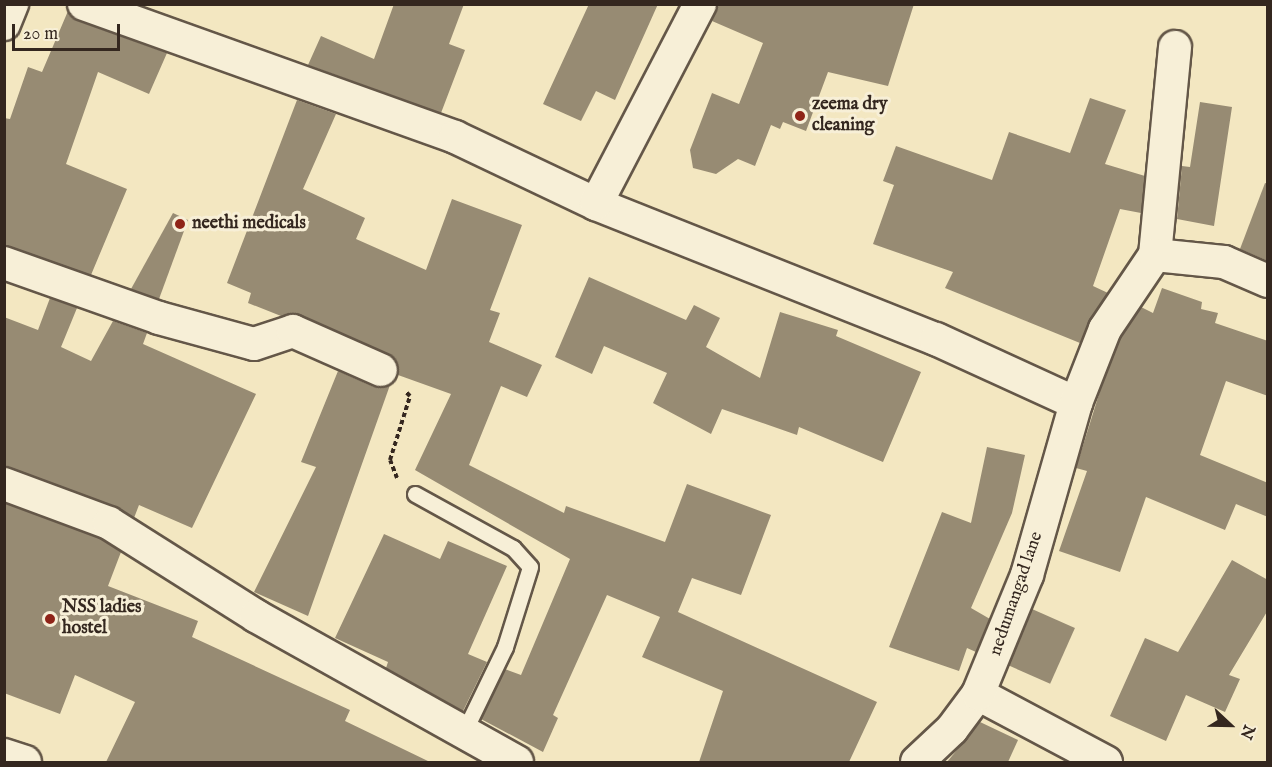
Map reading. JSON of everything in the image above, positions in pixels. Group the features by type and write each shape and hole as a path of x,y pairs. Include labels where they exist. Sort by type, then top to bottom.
{"street":[{"path":"4,24 12,4"},
{"path":"84,4 455,137 596,204 936,339 1076,403"},
{"path":"596,204 700,4"},
{"path":"1175,47 1155,255 1224,262 1268,281"},
{"name":"nedumangad lane","path":"917,762 978,694 1027,576 1076,403 1105,329 1155,255"},
{"path":"4,263 159,318 255,344 293,331 381,370"},
{"path":"4,484 109,523 256,616 517,762"},
{"path":"978,694 1106,762"},
{"path":"4,755 25,762"}],"lane":[{"path":"415,494 513,548 530,567 505,647 464,732"}],"path":[{"path":"381,370 410,396 390,460 397,479 415,494"}],"building":[{"path":"394,4 464,4 449,44 465,50 441,113 308,65 321,36 374,59"},
{"path":"589,4 658,4 615,100 596,91 581,121 543,104"},
{"path":"718,4 914,4 888,86 828,72 806,131 783,122 780,129 771,125 755,166 738,159 716,174 693,168 690,150 712,93 739,104 763,43 712,21"},
{"path":"68,11 78,21 167,53 149,94 98,72 66,164 127,189 91,275 4,246 4,118 10,119 28,67 42,72"},
{"path":"1090,98 1126,110 1105,164 1145,176 1141,213 1120,209 1093,286 1108,293 1080,343 945,288 953,272 873,244 894,185 883,181 896,146 992,180 1009,132 1070,153"},
{"path":"297,100 336,114 303,189 365,218 356,239 426,270 452,199 522,225 490,310 500,313 489,342 542,365 527,397 501,386 469,465 564,513 566,506 665,542 687,484 771,515 741,595 692,578 678,612 877,702 849,762 699,762 723,691 642,657 660,617 607,595 553,715 558,718 543,752 481,719 505,669 521,675 570,559 415,470 451,394 398,375 396,360 388,354 300,315 281,316 248,303 251,293 227,283"},
{"path":"1200,102 1232,107 1214,226 1177,219 1182,166 1190,167"},
{"path":"1265,183 1268,184 1268,261 1240,249"},
{"path":"173,213 188,220 159,299 131,289"},
{"path":"589,277 686,320 694,305 720,318 706,347 760,378 780,312 838,330 836,336 921,372 883,462 799,427 797,435 722,409 711,434 653,403 667,373 604,346 592,374 555,357"},
{"path":"1162,288 1202,302 1201,309 1218,313 1215,323 1268,341 1268,396 1226,381 1200,455 1268,483 1268,517 1236,504 1225,530 1146,497 1120,572 1059,551 1087,471 1076,468 1100,391 1121,337 1141,307 1153,313"},
{"path":"50,298 77,308 61,347 91,361 113,321 147,333 143,344 256,394 192,528 139,505 134,518 115,506 4,466 4,317 38,330"},
{"path":"338,371 374,387 390,385 308,616 254,592 316,467 301,462"},
{"path":"987,447 1025,455 1012,513 971,608 990,619 976,652 967,648 959,671 889,647 942,512 971,523"},
{"path":"4,503 101,539 121,552 108,586 198,621 192,637 350,710 345,721 430,762 106,762 135,702 75,675 60,714 4,693"},
{"path":"384,534 440,559 448,541 507,566 468,654 487,662 463,711 386,668 388,662 335,638"},
{"path":"1232,560 1268,580 1268,610 1229,675 1240,679 1225,712 1186,695 1166,741 1110,716 1145,638 1178,652"},
{"path":"1032,609 1075,628 1050,684 1007,665"},
{"path":"980,722 1018,740 1008,762 947,762"}],"place":[{"name":"zeema dry cleaning","path":"800,116"},
{"name":"neethi medicals","path":"180,224"},
{"name":"NSS ladies hostel","path":"50,619"}]}
